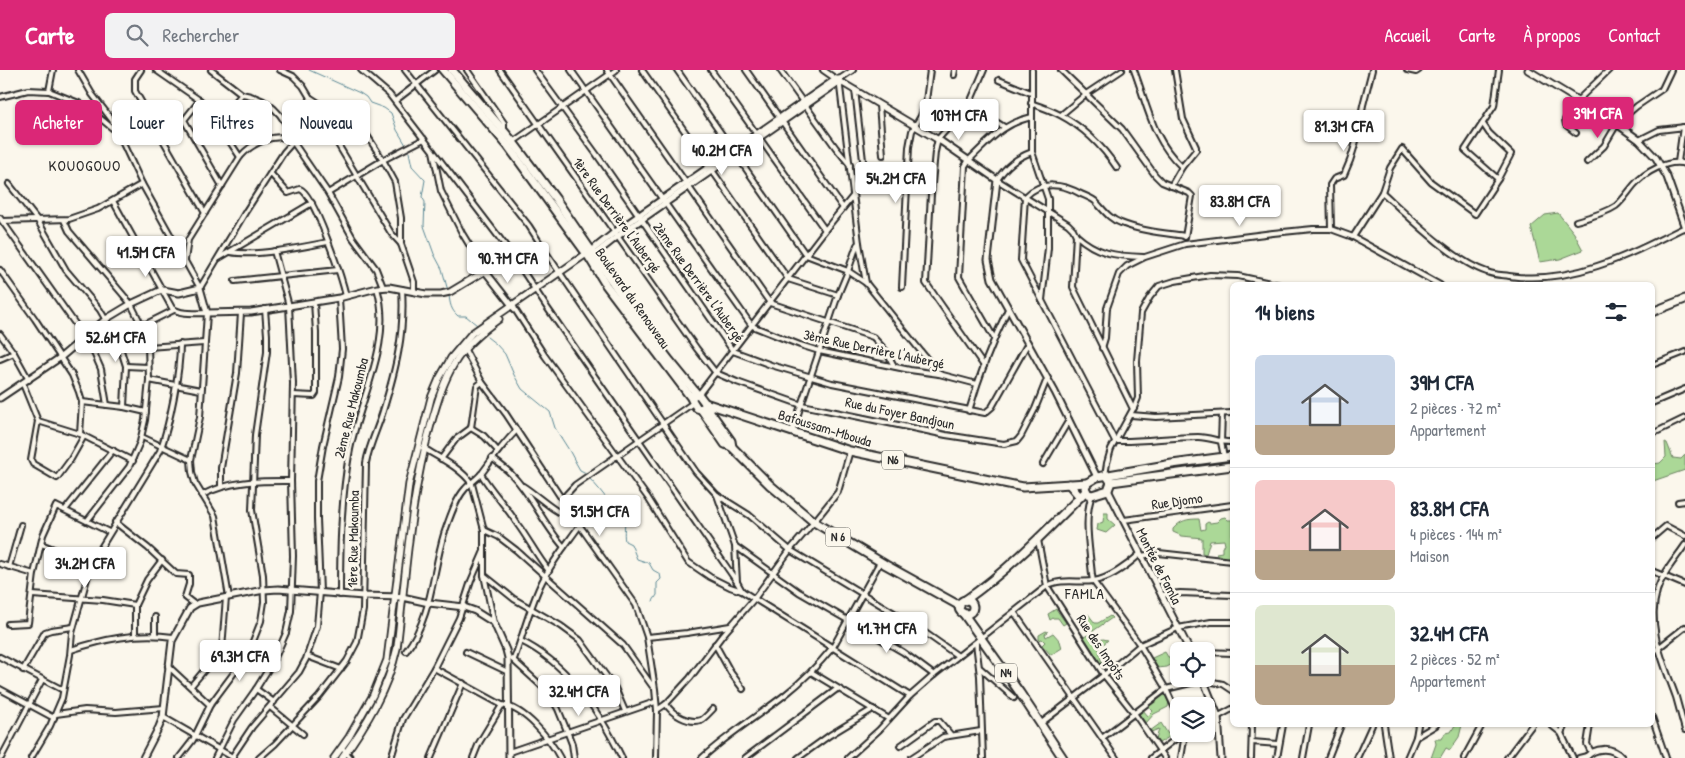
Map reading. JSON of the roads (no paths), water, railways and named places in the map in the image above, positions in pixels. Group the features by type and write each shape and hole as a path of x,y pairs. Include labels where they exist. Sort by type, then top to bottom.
{"highway":[{"name":"Boulevard du Renouveau","path":"443,70 510,144 556,205 615,293 667,363 695,398 704,406"},
{"name":"Boulevard du Renouveau","path":"452,70 504,131 510,144"},
{"path":"1655,311 1683,302"},
{"path":"1655,316 1683,302"},
{"name":"Bafoussam-Mbouda","path":"704,406 850,451 1023,487 1087,483"},
{"name":"N 6","path":"704,406 725,444 732,447 770,485 814,522 880,562 966,608"},
{"path":"1108,478 1143,469 1230,456"},
{"path":"1213,459 1215,468"},
{"path":"1089,493 1087,483 1097,477 1145,477 1230,466"},
{"path":"1143,469 1145,477"},
{"path":"966,608 983,587 1038,540 1080,498 1089,493 1108,490 1108,478"},
{"path":"1069,484 1080,498"},
{"name":"N4","path":"966,608 978,640 1040,721 1065,758"}],"main road":[{"path":"342,758 344,750 374,696 379,683 389,647 409,484 436,406 454,362 463,347 485,328 590,254"},
{"path":"334,758 344,750 374,709 387,683 397,648 421,447"}],"street":[{"path":"48,91 53,70"},
{"path":"78,70 92,94 112,120"},
{"path":"141,70 135,79 135,91 205,214"},
{"path":"156,70 200,100"},
{"name":"2ème Rue Makoumba","path":"211,70 242,94 261,100 280,113 282,117"},
{"path":"280,70 299,80 391,232 401,244"},
{"path":"361,70 395,102 511,253 742,591"},
{"path":"405,70 529,226 696,472 717,495 749,515 790,550 914,625 958,656"},
{"path":"395,102 434,70"},
{"path":"467,70 504,123 504,131"},
{"name":"1ère Rue Derrière l'Aubergé","path":"500,70 697,349 716,373"},
{"name":"2ème Rue Derrière l'Aubergé","path":"535,70 597,155 733,351 810,377 985,413 990,410 1028,344"},
{"path":"571,70 752,326"},
{"path":"510,144 538,123 563,108 608,72 616,70"},
{"path":"642,70 788,279 838,295"},
{"path":"677,70 806,254 848,271 866,283 939,374"},
{"path":"711,70 824,230"},
{"path":"746,70 843,208"},
{"path":"780,70 850,165"},
{"path":"823,70 879,106 938,139 997,180 1068,224 1076,235 1090,247 1110,254 1145,257"},
{"path":"590,254 616,234 839,81 852,70"},
{"path":"902,287 910,141 914,126 921,116 926,101 930,70"},
{"path":"984,70 969,105 938,139 931,194 926,284 984,366"},
{"path":"1032,70 1032,152 1045,187 1049,213 1042,300"},
{"path":"1062,70 1122,129 1162,182 1192,196 1185,244"},
{"path":"1061,115 1086,94 1122,70"},
{"path":"1134,70 1150,120 1162,144 1182,167"},
{"path":"1171,186 1182,167 1196,150 1183,119 1175,70"},
{"path":"1331,229 1330,186 1334,179 1344,174 1356,147 1372,70"},
{"path":"1407,70 1416,72 1419,70"},
{"path":"1498,179 1465,150 1494,106 1499,70"},
{"path":"1382,192 1433,237 1467,262 1486,272 1523,278 1544,278 1579,271 1638,250 1685,227 1662,167 1639,140 1617,124 1528,70"},
{"path":"1576,134 1566,125 1565,120 1578,100 1608,70"},
{"path":"1587,162 1604,146 1617,124 1637,106 1662,89 1671,70"},
{"path":"608,72 770,303 873,337 886,351 894,366"},
{"path":"999,80 1032,93"},
{"path":"839,81 866,283"},
{"path":"0,97 28,90 48,91 78,103 112,127"},
{"path":"855,90 865,178"},
{"path":"237,100 242,94"},
{"path":"310,97 332,111 355,117 383,160 397,188 401,218 401,244 414,282 414,292"},
{"path":"1032,104 1061,115 1101,146 1116,168"},
{"path":"969,105 1004,127"},
{"path":"879,106 883,155"},
{"path":"193,109 184,120 193,136"},
{"path":"994,338 959,277 965,166 1004,127 1019,120 1032,117"},
{"path":"1353,237 1382,192 1390,168 1402,149 1431,182 1475,214 1498,179 1511,154 1489,133 1483,124"},
{"path":"1639,140 1659,130 1684,127 1678,162"},
{"path":"185,260 188,240 240,157 246,150 259,143 282,137"},
{"path":"328,193 383,160 424,139"},
{"path":"124,145 142,184 200,288 207,312 200,417 191,460 192,478 213,511 217,522 228,597 222,649 191,686"},
{"path":"198,145 222,186"},
{"path":"232,145 240,157"},
{"path":"0,398 61,357 106,319 131,304 163,290 179,294 200,288 289,145"},
{"name":"2ème Rue Makoumba","path":"295,145 376,269 380,288 380,332 374,369 349,454 342,518 340,595"},
{"path":"433,151 441,191 462,233 485,270 514,307 545,356 648,498 688,562 710,577 742,591 910,696"},
{"path":"1032,152 1014,160 1002,171 997,180 989,269 992,280 1069,420 1097,477"},
{"path":"1576,221 1605,212 1614,207 1625,197 1640,178 1662,167 1678,162 1685,164"},
{"path":"271,174 288,193 300,188 304,190 312,203 328,242 346,296"},
{"path":"10,184 38,221 66,270 96,304 120,344 126,366 124,407"},
{"path":"1,220 64,220 91,212 142,184"},
{"path":"1115,440 1021,260 1025,197 1034,190 1058,184 1094,200 1109,216 1119,223 1144,230 1185,236"},
{"path":"562,499 575,485 663,424 695,398 770,303 824,230 853,196"},
{"path":"113,200 174,310"},
{"path":"217,259 312,203"},
{"path":"1,220 94,352 101,370 107,405"},
{"path":"64,220 69,231 131,304 142,326 148,347 149,380 142,437 133,461 88,521"},
{"path":"1102,348 1105,338 1107,308 1119,274 1126,266 1145,257 1185,244 1281,232 1331,229 1353,237 1435,282"},
{"path":"1076,235 1073,287 1134,409"},
{"path":"176,246 188,240"},
{"path":"231,252 242,254 274,251 328,242"},
{"path":"792,432 838,295 857,245 860,243"},
{"path":"215,758 234,720 274,660 286,633 291,611 293,395 289,306 274,251"},
{"path":"0,270 61,357 72,375 82,402 82,435 67,464 56,478 31,462 38,421 23,384"},
{"path":"235,281 281,278 338,270"},
{"path":"142,326 174,310 195,313 265,310 339,298 380,288 402,289 432,295 448,292 485,270"},
{"path":"1108,478 1107,463 1115,440 1131,415 1138,398 1137,361 1141,313 1150,296 1159,286 1175,281 1210,275 1238,276 1266,282"},
{"name":"1ère Rue Makoumba","path":"259,758 319,697 341,669 352,652 359,636 363,618 366,463 383,412 400,348 403,319 402,289"},
{"path":"163,717 233,758 246,734 299,672 307,656 319,615 317,481 339,377 342,349 339,298"},
{"path":"293,395 314,396 316,393 314,302"},
{"path":"969,411 994,338 1008,309"},
{"path":"179,758 195,735 210,705 242,664 254,643 261,622 264,590 262,559 253,514 253,482 255,435 266,352 265,310"},
{"path":"221,486 222,468 237,373 241,312"},
{"name":"3ème Rue Derrière l'Aubergé","path":"752,326 819,351 939,374 977,384"},
{"path":"0,334 14,353 29,380"},
{"path":"148,347 204,343"},
{"path":"31,758 55,716 63,690 73,627 91,564 115,522 156,460 162,446 180,357 180,344"},
{"path":"463,347 482,382 506,414 575,519 636,605 646,637 657,710 656,758"},
{"path":"1655,364 1685,352"},
{"path":"0,359 14,353"},
{"path":"126,366 148,367"},
{"name":"Rue du Foyer Bandjoun","path":"716,373 802,405 1004,444 1018,440 1022,436 1047,380"},
{"path":"149,380 201,390"},
{"path":"441,459 456,439 472,428 477,386 482,382"},
{"path":"1655,402 1685,390"},
{"path":"82,402 124,407 146,412"},
{"path":"1131,415 1156,417 1230,413"},
{"path":"1222,414 1221,442 1224,457"},
{"path":"1655,433 1685,418"},
{"path":"1043,464 1069,420"},
{"path":"38,421 82,435 133,461"},
{"path":"472,428 484,436 498,450"},
{"path":"406,651 419,630 428,603 444,535 460,496 465,488 472,484 481,474 498,450 516,431"},
{"path":"142,437 191,460"},
{"path":"1115,440 1200,437 1230,442"},
{"path":"421,447 468,478 472,484 484,530 484,575 494,623 508,658 504,705 509,755 567,731 655,702"},
{"path":"65,510 113,450"},
{"path":"657,710 666,704 690,678 715,644 754,600 790,550 838,492 850,451"},
{"path":"492,458 512,474 521,485 542,518 564,547"},
{"path":"481,474 519,526 538,558 549,570"},
{"path":"202,495 221,486 253,482 291,481"},
{"path":"521,485 563,515 575,519"},
{"name":"Montée de Famla","path":"1108,490 1185,642"},
{"path":"1089,493 1088,522 1094,581 1140,645 1170,698"},
{"path":"717,495 735,546 737,582"},
{"path":"1678,502 1685,501"},
{"name":"Rue Djomo","path":"1124,520 1230,505"},
{"path":"8,624 28,623 34,574 44,529 55,508 58,506 109,532"},
{"path":"115,522 162,560 176,574 190,575 185,597 194,604"},
{"path":"9,567 21,525"},
{"path":"514,659 531,608 546,576 580,525"},
{"path":"1655,535 1666,526 1685,536"},
{"path":"484,530 499,537 623,645 654,689"},
{"name":"Rue des Impôts","path":"1038,540 1047,586 1104,676 1134,713 1165,758"},
{"path":"41,544 91,564"},
{"path":"1655,600 1664,576 1685,545"},
{"path":"735,546 772,574 902,652 934,675"},
{"path":"391,758 403,720 434,668 464,607 471,581 484,551"},
{"path":"848,758 910,696 934,675 1054,582 1094,581 1107,576 1140,555 1159,554 1230,561"},
{"path":"135,635 135,605 147,580 162,560"},
{"path":"702,758 746,722 786,695 811,672 833,647 880,562"},
{"path":"0,564 34,574"},
{"path":"1655,572 1685,585"},
{"path":"484,575 514,599 561,626 582,642 615,688 625,711"},
{"path":"143,758 163,717 169,650 173,637 194,604 264,590 292,590 340,595 402,597 428,603 464,607 475,611 494,623"},
{"path":"1161,594 1230,595"},
{"path":"32,595 103,600 135,605"},
{"path":"1014,612 1116,758"},
{"path":"155,617 155,635"},
{"path":"1040,721 1104,676 1140,645 1178,628 1211,622 1230,622"},
{"path":"646,637 730,626"},
{"path":"23,670 45,632 73,627"},
{"path":"1655,650 1685,628"},
{"path":"70,650 104,640 135,635 173,637"},
{"path":"1655,636 1685,730"},
{"path":"978,640 982,758"},
{"path":"520,642 542,654 565,673 606,726 622,758"},
{"path":"715,644 731,673 743,689"},
{"path":"466,652 508,672"},
{"path":"1215,652 1230,653"},
{"path":"307,656 341,669"},
{"path":"0,657 63,690"},
{"path":"508,658 514,659 547,691 558,709 567,731 572,744 574,758"},
{"path":"168,666 210,705"},
{"path":"434,668 529,718 560,758"},
{"path":"980,668 1014,698"},
{"path":"811,672 889,719"},
{"path":"0,758 42,680"},
{"path":"1215,682 1230,689"},
{"path":"431,758 462,683"},
{"path":"1102,738 1166,689 1173,687"},
{"path":"1206,687 1218,716 1221,758"},
{"path":"745,758 837,688"},
{"path":"0,689 55,716 85,710 116,712 164,708"},
{"path":"256,689 274,702"},
{"path":"666,704 673,713 693,721 703,719 713,709"},
{"path":"473,758 479,743 504,705"},
{"path":"270,707 303,734"},
{"path":"798,758 830,735 873,709"},
{"path":"1215,718 1230,710"},
{"path":"900,746 935,721 939,721 951,735"},
{"path":"1655,726 1666,758"},
{"path":"1251,758 1252,727"},
{"path":"1277,758 1283,727"},
{"path":"1303,758 1309,727"},
{"path":"1328,758 1340,727"},
{"path":"1357,758 1371,727"},
{"path":"1384,727 1389,758"},
{"path":"1407,758 1416,737 1418,727"},
{"path":"1416,737 1433,727"},
{"path":"1464,758 1481,727"},
{"path":"1507,758 1530,727"},
{"path":"1554,727 1561,733 1573,758"},
{"path":"1561,733 1564,727"},
{"path":"1587,756 1586,744 1590,727"},
{"path":"911,758 943,737 981,731"},
{"path":"1151,758 1172,742"},
{"path":"1181,758 1183,742"},
{"path":"1252,742 1279,744"},
{"path":"1579,758 1602,749 1612,750 1622,758"},
{"path":"344,750 351,758"},
{"path":"183,754 188,758"}],"waterway":[{"path":"309,70 360,93 370,103 384,108 391,113 397,130 406,145"},
{"path":"409,152 412,166 425,180 422,197 425,202 424,226 434,254 442,269 448,291"},
{"path":"449,295 451,307 456,314 458,316 466,316 477,325"},
{"path":"487,337 505,354 522,389 550,412 555,428 580,470 586,473"},
{"path":"589,478 623,515 625,519 625,541 631,544 637,559 649,563 653,570 660,574 661,579 657,583 657,595 653,601"}],"district":[{"name":"KOUOGOUO","path":"85,166"},
{"name":"FAMLA","path":"1085,594"}]}
